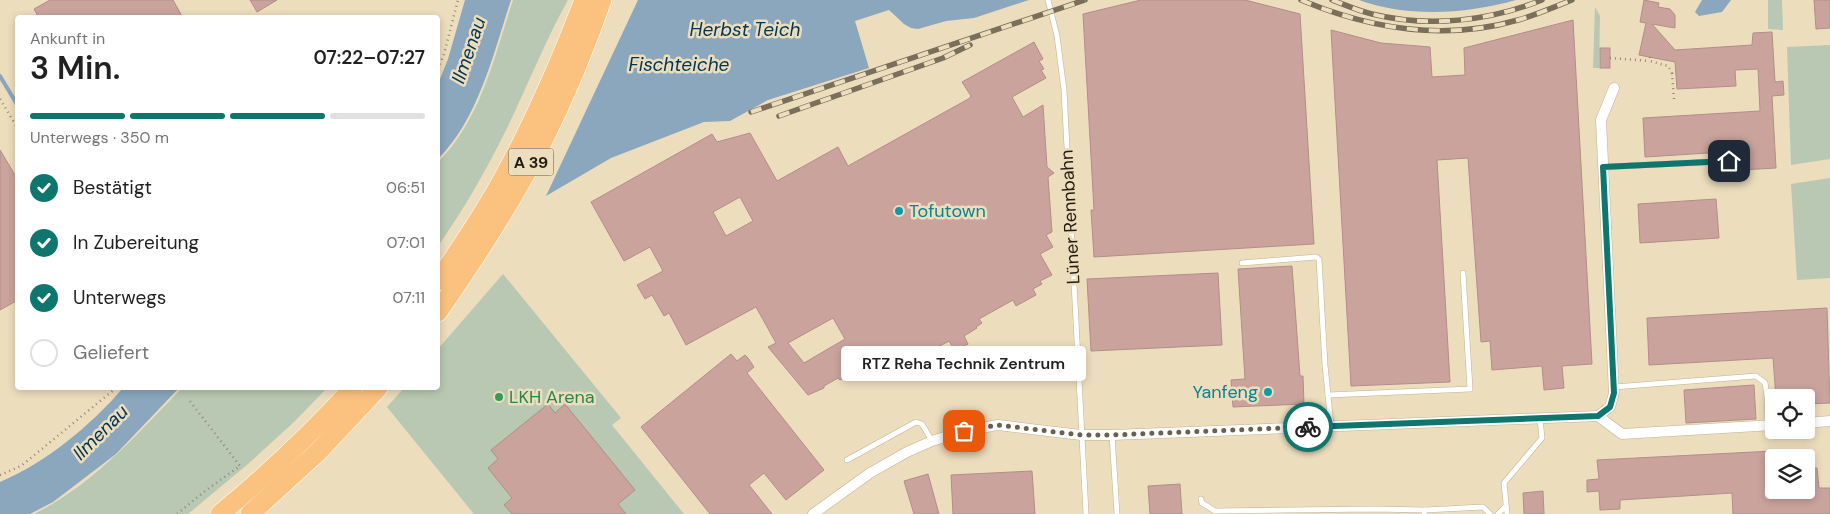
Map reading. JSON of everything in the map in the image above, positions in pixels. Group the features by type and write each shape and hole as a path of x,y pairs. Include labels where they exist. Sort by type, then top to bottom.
{"highway":[{"name":"A 39","path":"440,278 496,192 521,145 551,82 584,0"},
{"name":"A 39","path":"440,309 506,207 541,144 570,83 602,0"},
{"path":"220,514 307,436 351,390"},
{"path":"250,514 318,452 376,390"}],"street":[{"path":"813,514 870,473 907,452 932,441 964,431 998,425 1081,435 1112,435 1598,416 1610,407 1614,393 1601,120 1614,88"},
{"path":"1598,416 1622,434 1765,425"},
{"path":"1815,422 1830,421"}],"lane":[{"name":"Lüner Rennbahn","path":"1048,0 1057,36 1064,90 1086,514"},
{"path":"1603,167 1729,161"},
{"path":"1242,263 1316,257 1319,259 1331,426"},
{"path":"1328,395 1470,389 1463,273"},
{"path":"1614,386 1756,376 1765,383 1766,389"},
{"path":"1506,514 1504,482 1542,438 1540,418"},
{"path":"847,460 916,422 922,424 932,441"},
{"path":"1112,435 1117,514"},
{"path":"1200,499 1202,503 1215,511 1374,508 1425,512 1483,507 1490,514"},
{"path":"1498,514 1506,506"}],"path":[{"path":"440,64 458,0"},
{"path":"1610,58 1650,59 1668,66 1674,73 1674,99"},
{"path":"0,99 15,124"},
{"path":"0,475 21,466 114,390"},
{"path":"177,514 240,466 190,400"}],"green space":[{"path":"513,0 568,0 491,159 440,243 440,160 465,127 476,107 493,64"},
{"path":"1768,0 1782,0 1783,30 1768,29"},
{"path":"1595,7 1600,16 1599,68 1593,68"},
{"path":"1830,45 1830,159 1791,165 1787,47"},
{"path":"1830,178 1830,278 1797,280 1791,184"},
{"name":"LKH Arena","path":"503,274 621,418 612,425 684,514 474,514 387,407 402,390 440,390 440,347"},
{"path":"180,390 325,390 294,422 248,464 188,514 34,514 76,489 131,440"}],"water":[{"name":"Ilmenau","path":"465,0 511,0 491,63 474,105 464,125 440,157 440,79 448,59"},
{"name":"Fischteiche","path":"638,0 1029,0 974,18 946,21 918,29 904,24 889,10 855,21 869,68 768,100 730,121 704,122 611,158 546,196"},
{"path":"1359,0 1516,0 1458,11 1417,12 1378,6"},
{"path":"1702,0 1731,0 1722,12 1699,16 1695,12"},
{"name":"Ilmenau","path":"121,390 177,390 116,454 53,502 30,514 0,514 0,482 34,464 67,442"}],"building":[{"path":"50,0 173,0 181,15 37,15 34,9"},
{"path":"250,0 277,0 257,12"},
{"path":"1141,0 1245,0 1300,14 1314,244 1094,257 1091,210 1094,210 1083,14"},
{"path":"1644,0 1659,3 1658,7 1670,9 1675,15 1675,28 1652,24 1675,50 1752,45 1753,33 1772,32 1775,82 1783,81 1784,95 1772,96 1776,168 1741,170 1740,151 1645,157 1643,118 1760,111 1758,69 1735,70 1736,86 1677,89 1675,62 1639,55 1646,23 1640,22"},
{"path":"1814,0 1830,0 1830,28 1816,29"},
{"path":"1573,20 1592,364 1562,366 1564,388 1544,390 1542,366 1492,370 1490,341 1481,342 1468,158 1437,160 1450,382 1351,386 1331,30 1381,43 1430,47 1432,77 1465,75 1464,48"},
{"name":"Tofutown","path":"1034,42 1043,59 1039,61 1044,69 1041,70 1046,78 1012,97 1023,117 1043,105 1047,167 1054,173 1048,177 1052,232 1046,235 1053,247 1040,254 1052,275 1040,281 1042,284 1033,289 1036,295 1016,306 1013,300 979,319 982,323 964,336 968,344 955,351 949,341 919,357 922,363 913,368 910,362 888,375 881,373 872,356 860,373 856,370 808,395 768,347 776,343 756,307 686,345 669,313 664,316 652,295 645,299 637,285 663,271 650,247 624,261 591,202 712,134 717,142 750,133 777,181 838,147 848,166 970,98 971,96 962,82","holes":["740,197 753,221 726,236 713,212","833,318 845,339 804,363 788,343"]},
{"path":"1600,48 1610,48 1610,68 1600,68"},
{"path":"0,150 15,175 15,302 0,310"},
{"path":"1716,199 1719,238 1640,243 1638,204"},
{"path":"1292,266 1300,376 1303,376 1304,404 1233,407 1231,380 1245,379 1238,269"},
{"path":"1218,273 1222,345 1091,351 1087,279"},
{"path":"1827,308 1830,403 1815,404 1815,389 1775,389 1773,358 1649,365 1647,318"},
{"path":"731,354 737,361 745,355 748,358 754,367 747,373 824,470 786,500 764,473 749,485 772,514 710,514 641,427"},
{"path":"1754,385 1756,419 1686,423 1684,390"},
{"path":"548,404 555,413 565,404 635,490 618,504 626,514 512,514 504,505 512,498 488,468 498,459 491,450"},
{"path":"1765,451 1765,499 1815,499 1815,468 1817,468 1819,488 1830,488 1830,514 1733,514 1732,493 1620,500 1620,509 1600,510 1599,491 1587,492 1587,480 1599,479 1597,460"},
{"path":"1032,471 1035,514 953,514 951,475"},
{"path":"928,474 939,514 914,514 904,481"},
{"path":"1180,484 1182,514 1150,514 1148,486"},
{"path":"1543,491 1544,514 1524,514 1523,493"}],"waterway":[{"path":"0,76 15,101"}],"railway":[{"path":"751,112 1085,0"},
{"path":"1301,0 1327,10 1381,25 1435,31 1491,26 1525,18 1572,0"},
{"path":"1332,0 1372,14 1415,21 1459,20 1480,17 1501,13 1542,0"},
{"path":"779,116 943,58 970,45"}],"way so far":[{"path":"964,431 998,425 1081,435 1112,435 1308,427"}],"place":[{"name":"Tofutown","path":"899,211"},
{"name":"Yanfeng","path":"1268,392"},
{"name":"LKH Arena","path":"499,397"},
{"name":"RTZ Reha Technik Zentrum","path":"964,431"}],"route":[{"path":"1308,427 1598,416 1610,407 1614,393 1603,167 1729,161"}],"water label":[{"name":"Herbst Teich","path":"745,29"}]}
